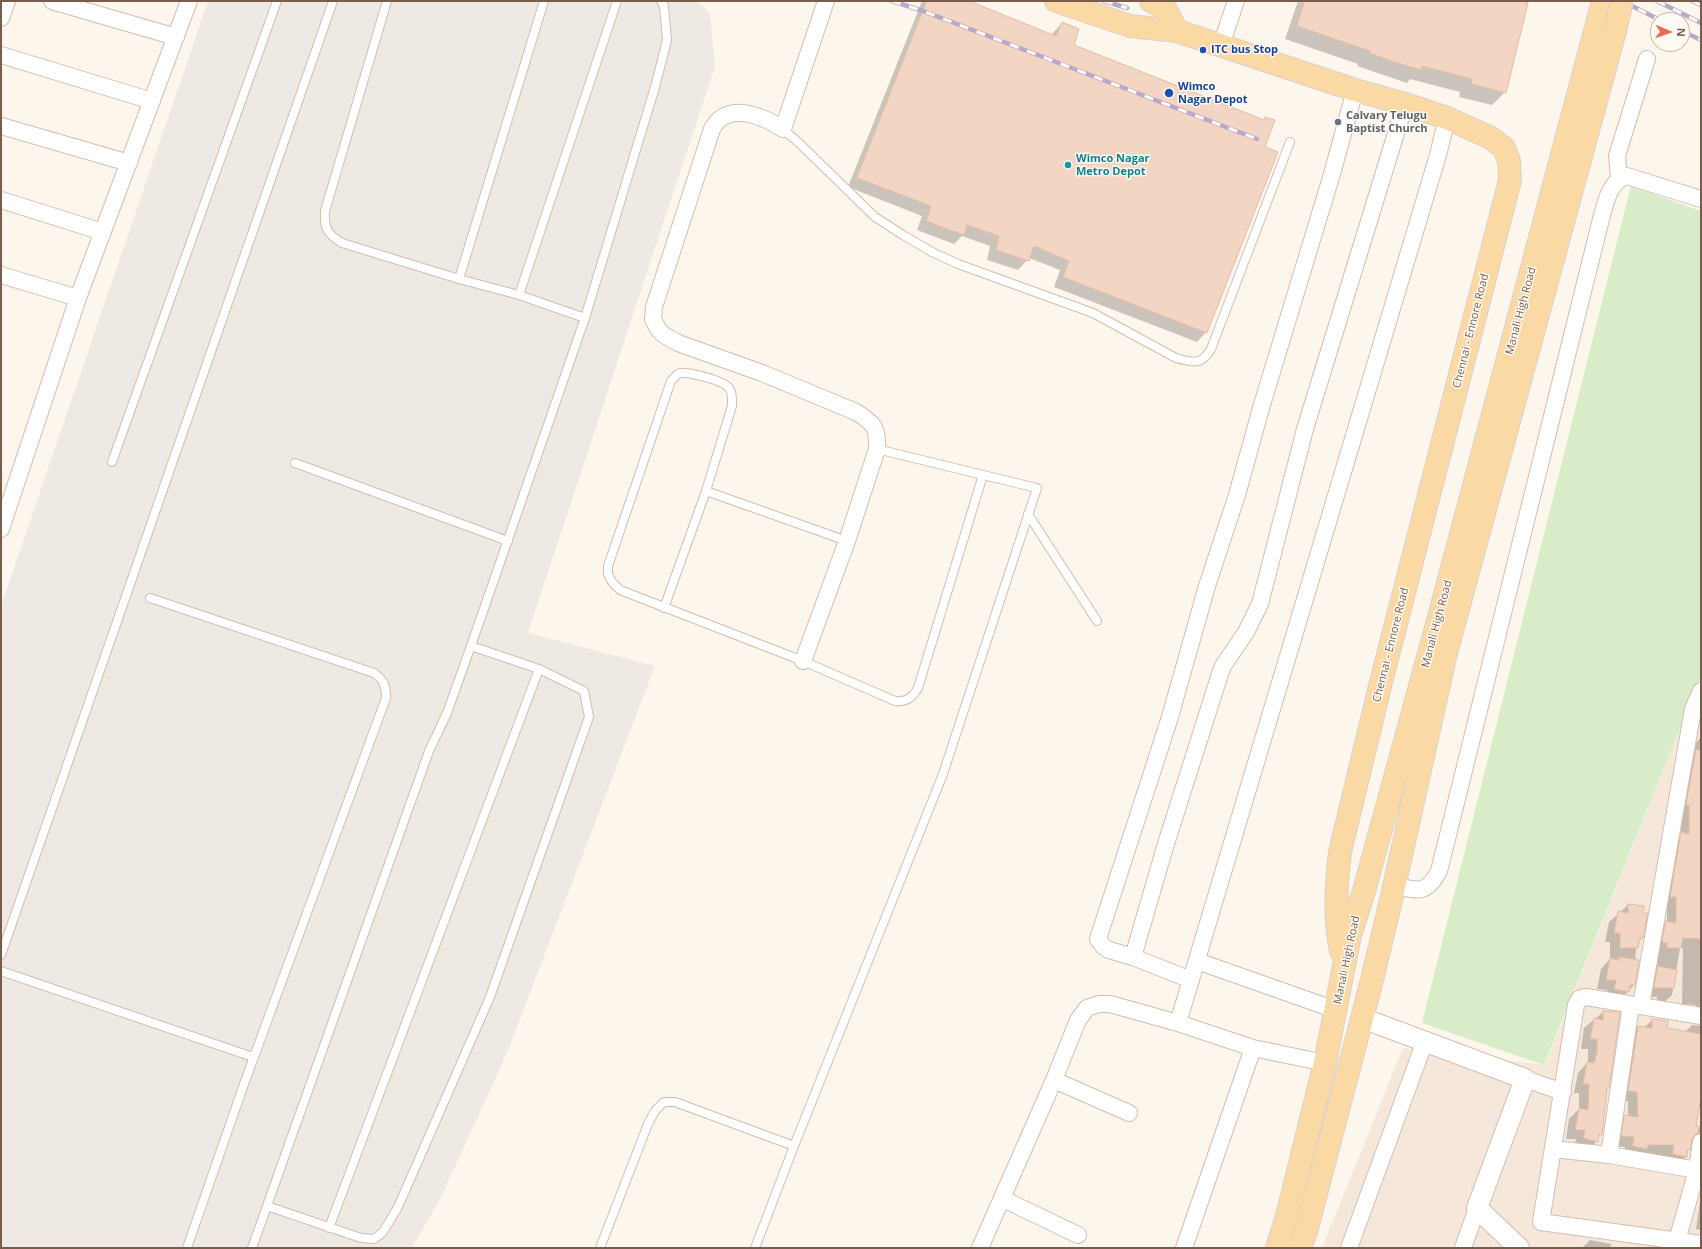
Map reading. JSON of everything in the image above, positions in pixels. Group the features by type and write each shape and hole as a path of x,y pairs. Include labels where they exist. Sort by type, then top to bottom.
{"main road":[{"name":"Chennai - Ennore Road","path":"1056,1 1130,26 1177,31 1355,90 1447,118 1491,138 1504,148 1509,162 1510,180 1381,682 1340,852 1337,880 1339,940 1344,968"},
{"name":"Manali High Road","path":"1300,1248 1306,1232 1362,1018 1393,890 1446,653 1605,33 1603,1"},
{"name":"Manali High Road","path":"1277,1248 1287,1216 1325,1063 1350,935 1364,891 1371,860 1605,33 1622,1"},
{"path":"1161,3 1177,31"},
{"path":"1351,807 1384,818"},
{"path":"1340,852 1371,860"},
{"path":"1364,891 1393,890"},
{"path":"1344,968 1373,974"}],"street":[{"path":"1,18 7,1"},
{"path":"52,1 176,37"},
{"path":"1,529 78,298 189,1"},
{"path":"803,661 847,541 877,449 877,436 874,426 867,418 856,412 762,373 678,342 664,335 658,330 653,319 654,307 712,130 719,120 728,115 740,113 769,120 783,129 826,1"},
{"path":"1221,45 1236,1"},
{"path":"1,55 152,100"},
{"path":"1619,178 1617,156 1647,59"},
{"path":"1191,980 1133,957 1109,950 1103,946 1098,939 1170,718 1207,586 1237,495 1261,408 1332,174 1355,90"},
{"path":"1133,957 1165,847 1220,674 1223,666 1255,616 1260,604 1305,429 1405,104"},
{"path":"1178,1023 1434,170 1447,118"},
{"path":"1,126 129,163"},
{"path":"1393,890 1421,890 1429,886 1439,871 1600,223 1611,189 1619,178 1627,176 1701,199"},
{"path":"1,200 103,232"},
{"path":"1,275 78,298"},
{"path":"1609,1155 1693,709 1701,691"},
{"path":"1197,961 1336,1010"},
{"path":"1701,1016 1586,997 1579,999 1576,1005 1541,1222 1676,1244 1701,1244"},
{"path":"980,1248 1054,1080 1078,1020 1087,1008 1099,1004 1110,1004 1178,1023 1253,1048 1325,1063"},
{"path":"1362,1018 1563,1092"},
{"path":"1349,1248 1425,1041"},
{"path":"1184,1248 1253,1048"},
{"path":"1463,1248 1525,1078"},
{"path":"1054,1080 1129,1113"},
{"path":"1676,1244 1696,1170 1701,1142"},
{"path":"1553,1149 1609,1155 1696,1170"},
{"path":"1002,1199 1078,1235"},
{"path":"1477,1208 1519,1248"}],"lane":[{"path":"112,462 277,1"},
{"path":"1,955 332,1"},
{"path":"387,1 325,211 325,222 331,236 342,243 459,279 518,295 585,318"},
{"path":"459,279 544,1"},
{"path":"518,295 617,1"},
{"path":"252,1248 429,751 447,713 471,646 585,318 655,87 667,40 664,6 661,1"},
{"path":"783,129 875,217 932,252 958,264 1093,313 1176,358 1189,362 1200,361 1207,356 1211,349 1290,142"},
{"path":"664,608 706,491 732,406 732,395 730,389 724,383 687,373 678,374 670,381 608,566 608,574 612,582 620,590 664,608 803,661 895,701 908,700 914,695 920,680 983,475"},
{"path":"755,1248 794,1146 943,774 1037,488 877,449"},
{"path":"295,463 508,541"},
{"path":"706,491 847,541"},
{"path":"1028,514 1097,621"},
{"path":"150,598 374,673 381,678 386,686 386,698 253,1057 187,1248"},
{"path":"267,1206 361,1238 374,1239 384,1232 398,1207 490,996 589,717 584,691 539,669 471,646"},
{"path":"329,1228 539,669"},
{"path":"1,971 253,1057"},
{"path":"600,1248 648,1124 655,1111 664,1102 675,1102 794,1146"}],"shaded area":[{"path":"208,1 697,1 710,13 715,66 528,633 655,666 507,1053 440,1199 412,1248 1,1248 1,606"},
{"path":"1701,676 1701,1248 1322,1248 1403,1048 1545,1065"}],"green space":[{"path":"1631,186 1701,211 1701,676 1544,1065 1422,1023"}],"building":[{"name":"Wimco Nagar Metro Depot","path":"927,1 969,1 1056,36 1062,22 1079,29 1074,45 1264,120 1265,117 1275,120 1265,147 1278,152 1207,333 1063,277 1069,261 1034,246 1029,261 996,250 999,236 967,225 964,235 926,221 931,206 857,178"},
{"path":"1305,1 1521,1 1528,3 1506,93 1471,84 1472,79 1422,66 1421,70 1394,62 1369,53 1370,51 1297,26"},
{"path":"1696,750 1701,750 1701,939 1683,938 1681,948 1667,948 1667,943 1663,943 1662,940 1666,921 1676,923 1676,897 1670,897 1681,832 1689,834 1689,805 1686,805"},
{"path":"1628,904 1644,906 1643,913 1648,913 1643,938 1640,938 1638,948 1620,948 1620,933 1614,933 1618,911 1628,913"},
{"path":"1619,957 1639,960 1635,985 1630,985 1629,992 1614,989 1616,980 1606,980 1610,958 1619,960"},
{"path":"1658,966 1677,970 1674,988 1654,988"},
{"path":"1603,1011 1620,1012 1609,1088 1607,1088 1602,1135 1599,1134 1598,1142 1583,1138 1585,1130 1575,1130 1579,1108 1588,1110 1589,1084 1583,1084 1587,1062 1594,1063 1597,1052 1597,1039 1590,1039 1594,1018 1603,1020"},
{"path":"1652,1019 1668,1021 1667,1028 1701,1034 1701,1097 1696,1126 1699,1126 1698,1133 1692,1140 1690,1150 1687,1150 1687,1157 1672,1154 1674,1145 1648,1145 1647,1149 1632,1146 1634,1137 1621,1136 1624,1115 1638,1117 1637,1092 1628,1091 1638,1026 1652,1028"}],"railway":[{"path":"892,1 923,11 1257,139"},
{"path":"1104,1 1127,8"},
{"path":"1622,1 1650,15"},
{"path":"1657,1 1701,23"},
{"path":"1692,1 1701,5"},
{"path":"1690,35 1701,40"}],"place":[{"name":"ITC bus Stop","path":"1203,50"},
{"name":"Wimco Nagar Depot","path":"1169,93"},
{"name":"Calvary Telugu Baptist Church","path":"1338,122"},
{"name":"Wimco Nagar Metro Depot","path":"1068,165"}]}
